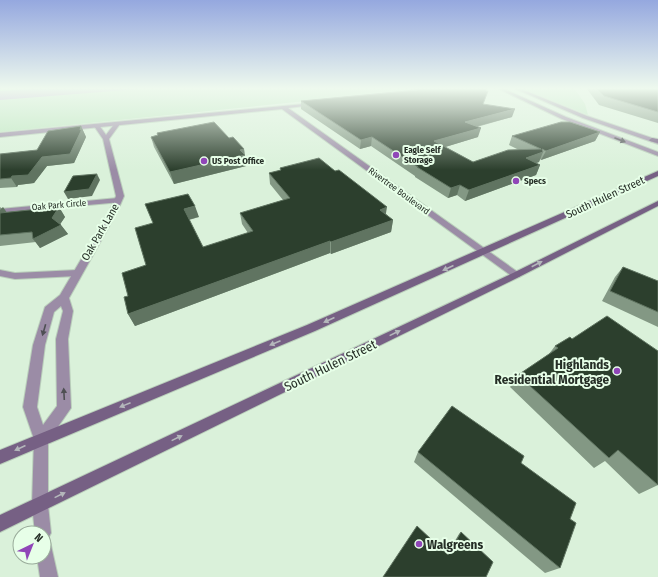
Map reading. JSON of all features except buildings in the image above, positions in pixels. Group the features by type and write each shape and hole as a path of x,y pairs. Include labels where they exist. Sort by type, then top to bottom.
{"main road":[{"name":"South Hulen Street","path":"0,457 304,331 658,173"},
{"name":"South Hulen Street","path":"0,524 516,275 658,203"}],"street":[{"path":"0,135 196,116"},
{"name":"Rivertree Boulevard","path":"295,116 516,275"},
{"path":"559,116 658,154"},
{"path":"582,116 656,141"},
{"path":"106,139 117,124"},
{"path":"584,126 598,124 638,135"},
{"name":"Oak Park Lane","path":"41,525 40,505 41,439 30,407 39,345 49,310 64,298 76,273 113,212 120,192 106,139 97,126"},
{"name":"Oak Park Circle","path":"0,210 118,200"},
{"path":"0,273 15,276 76,273"},
{"path":"41,439 64,408 62,339 68,310 64,298"},
{"path":"47,565 49,577"}],"green space":[{"path":"0,116 159,116 0,132"}],"place":[{"name":"Eagle Self Storage","path":"396,155"},
{"name":"US Post Office","path":"204,161"},
{"name":"Specs","path":"516,181"},
{"name":"Highlands Residential Mortgage","path":"617,371"},
{"name":"Walgreens","path":"419,544"}]}
